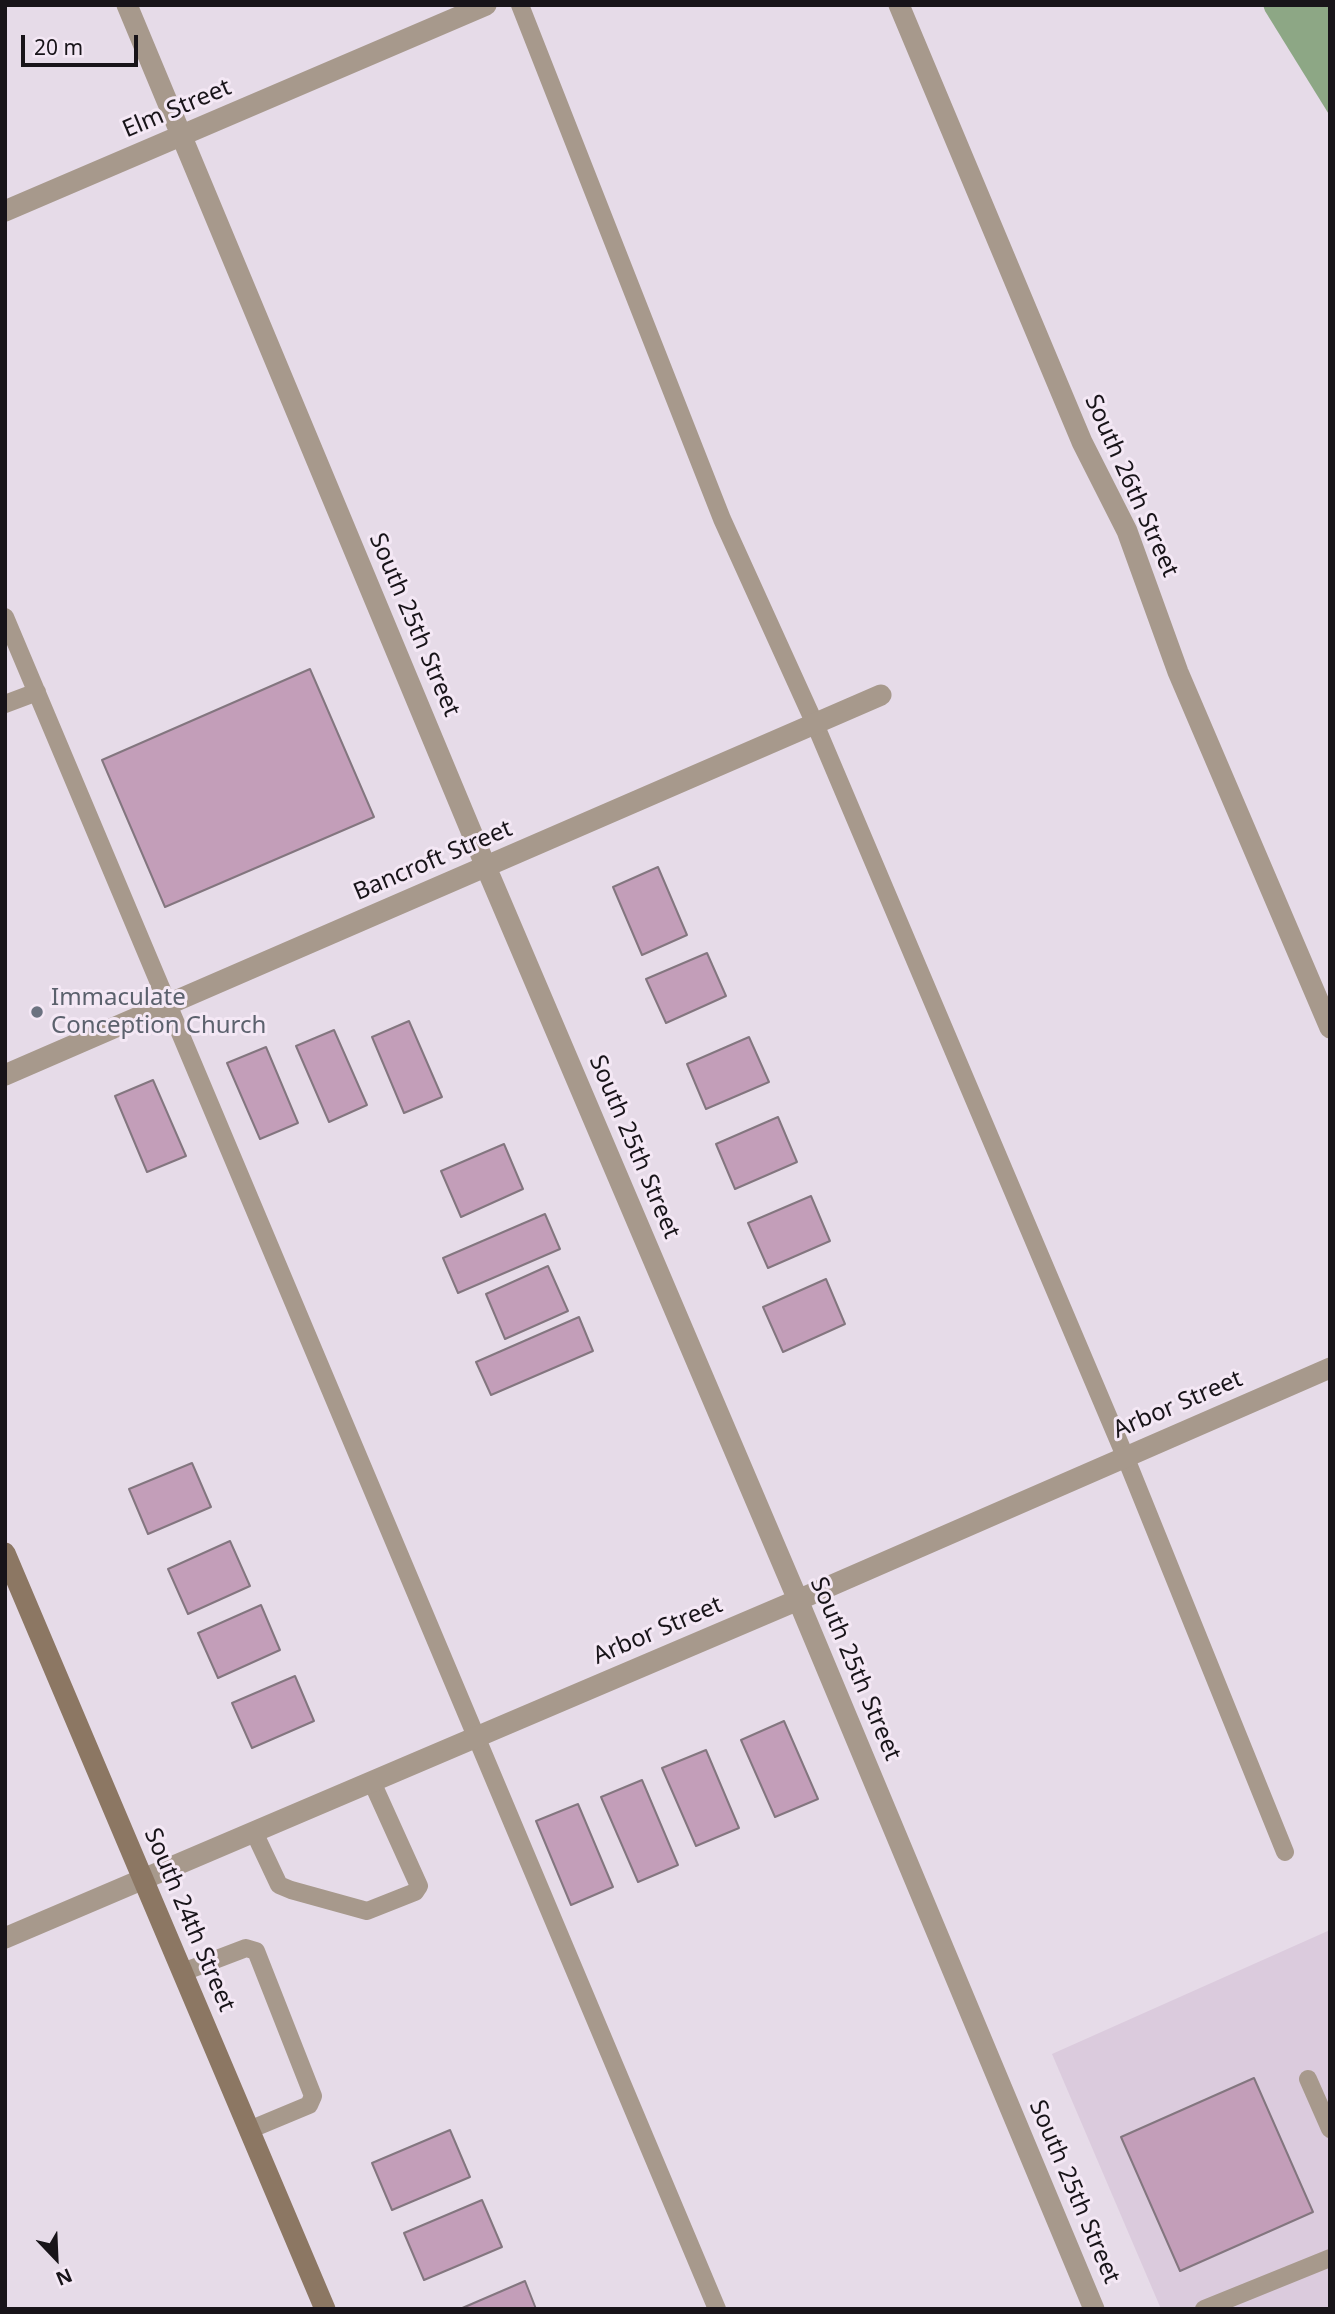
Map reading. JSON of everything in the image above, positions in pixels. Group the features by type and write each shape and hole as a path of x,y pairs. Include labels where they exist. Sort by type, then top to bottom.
{"main road":[{"name":"South 24th Street","path":"5,1553 325,2309"}],"street":[{"name":"South 25th Street","path":"127,5 486,867 798,1600 1094,2309"},
{"name":"Elm Street","path":"5,211 486,5"},
{"name":"South 26th Street","path":"899,5 1082,442 1127,531 1178,672 1330,1028"},
{"name":"Bancroft Street","path":"5,1075 881,695"},
{"name":"Arbor Street","path":"5,1938 798,1600 1330,1368"}],"lane":[{"path":"520,5 722,519 815,724 1125,1456 1285,1853"},
{"path":"5,617 717,2309"},
{"path":"5,704 37,692"},
{"path":"254,1832 279,1885 367,1911 415,1892 419,1886 372,1782"},
{"path":"183,1972 246,1948 256,1951 313,2096 309,2105 250,2130"},
{"path":"1308,2079 1330,2129"},
{"path":"1205,2309 1330,2258"}],"shaded area":[{"path":"1330,1930 1330,2309 1161,2309 1052,2054"}],"green space":[{"path":"1263,5 1330,5 1330,116 1265,11"}],"building":[{"path":"310,669 374,817 165,907 102,760"},
{"path":"658,867 687,935 642,955 613,887"},
{"path":"707,953 726,996 666,1023 646,979"},
{"path":"409,1021 442,1097 404,1113 372,1037"},
{"path":"334,1030 367,1105 329,1122 296,1046"},
{"path":"749,1037 769,1082 706,1109 687,1064"},
{"path":"266,1047 298,1123 260,1139 227,1063"},
{"path":"153,1080 186,1156 147,1172 115,1096"},
{"path":"778,1117 797,1162 735,1189 716,1144"},
{"path":"504,1144 523,1189 461,1217 441,1171"},
{"path":"811,1196 830,1241 768,1268 748,1223"},
{"path":"545,1214 560,1249 458,1293 443,1258"},
{"path":"548,1266 568,1311 505,1339 486,1294"},
{"path":"826,1279 845,1324 783,1352 763,1307"},
{"path":"579,1317 593,1351 491,1395 476,1362"},
{"path":"192,1463 211,1507 148,1534 129,1489"},
{"path":"230,1541 250,1586 188,1614 168,1569"},
{"path":"261,1605 280,1650 218,1678 198,1633"},
{"path":"295,1676 314,1721 252,1748 232,1703"},
{"path":"784,1721 818,1799 775,1817 741,1740"},
{"path":"706,1750 739,1828 696,1846 662,1768"},
{"path":"642,1780 678,1865 638,1882 601,1797"},
{"path":"578,1804 613,1887 571,1905 536,1821"},
{"path":"1254,2078 1313,2212 1180,2271 1121,2137"},
{"path":"450,2130 470,2177 392,2210 372,2163"},
{"path":"482,2200 502,2247 424,2280 404,2233"},
{"path":"525,2281 536,2309 460,2309"}],"place":[{"name":"Immaculate Conception Church","path":"37,1012"}]}
